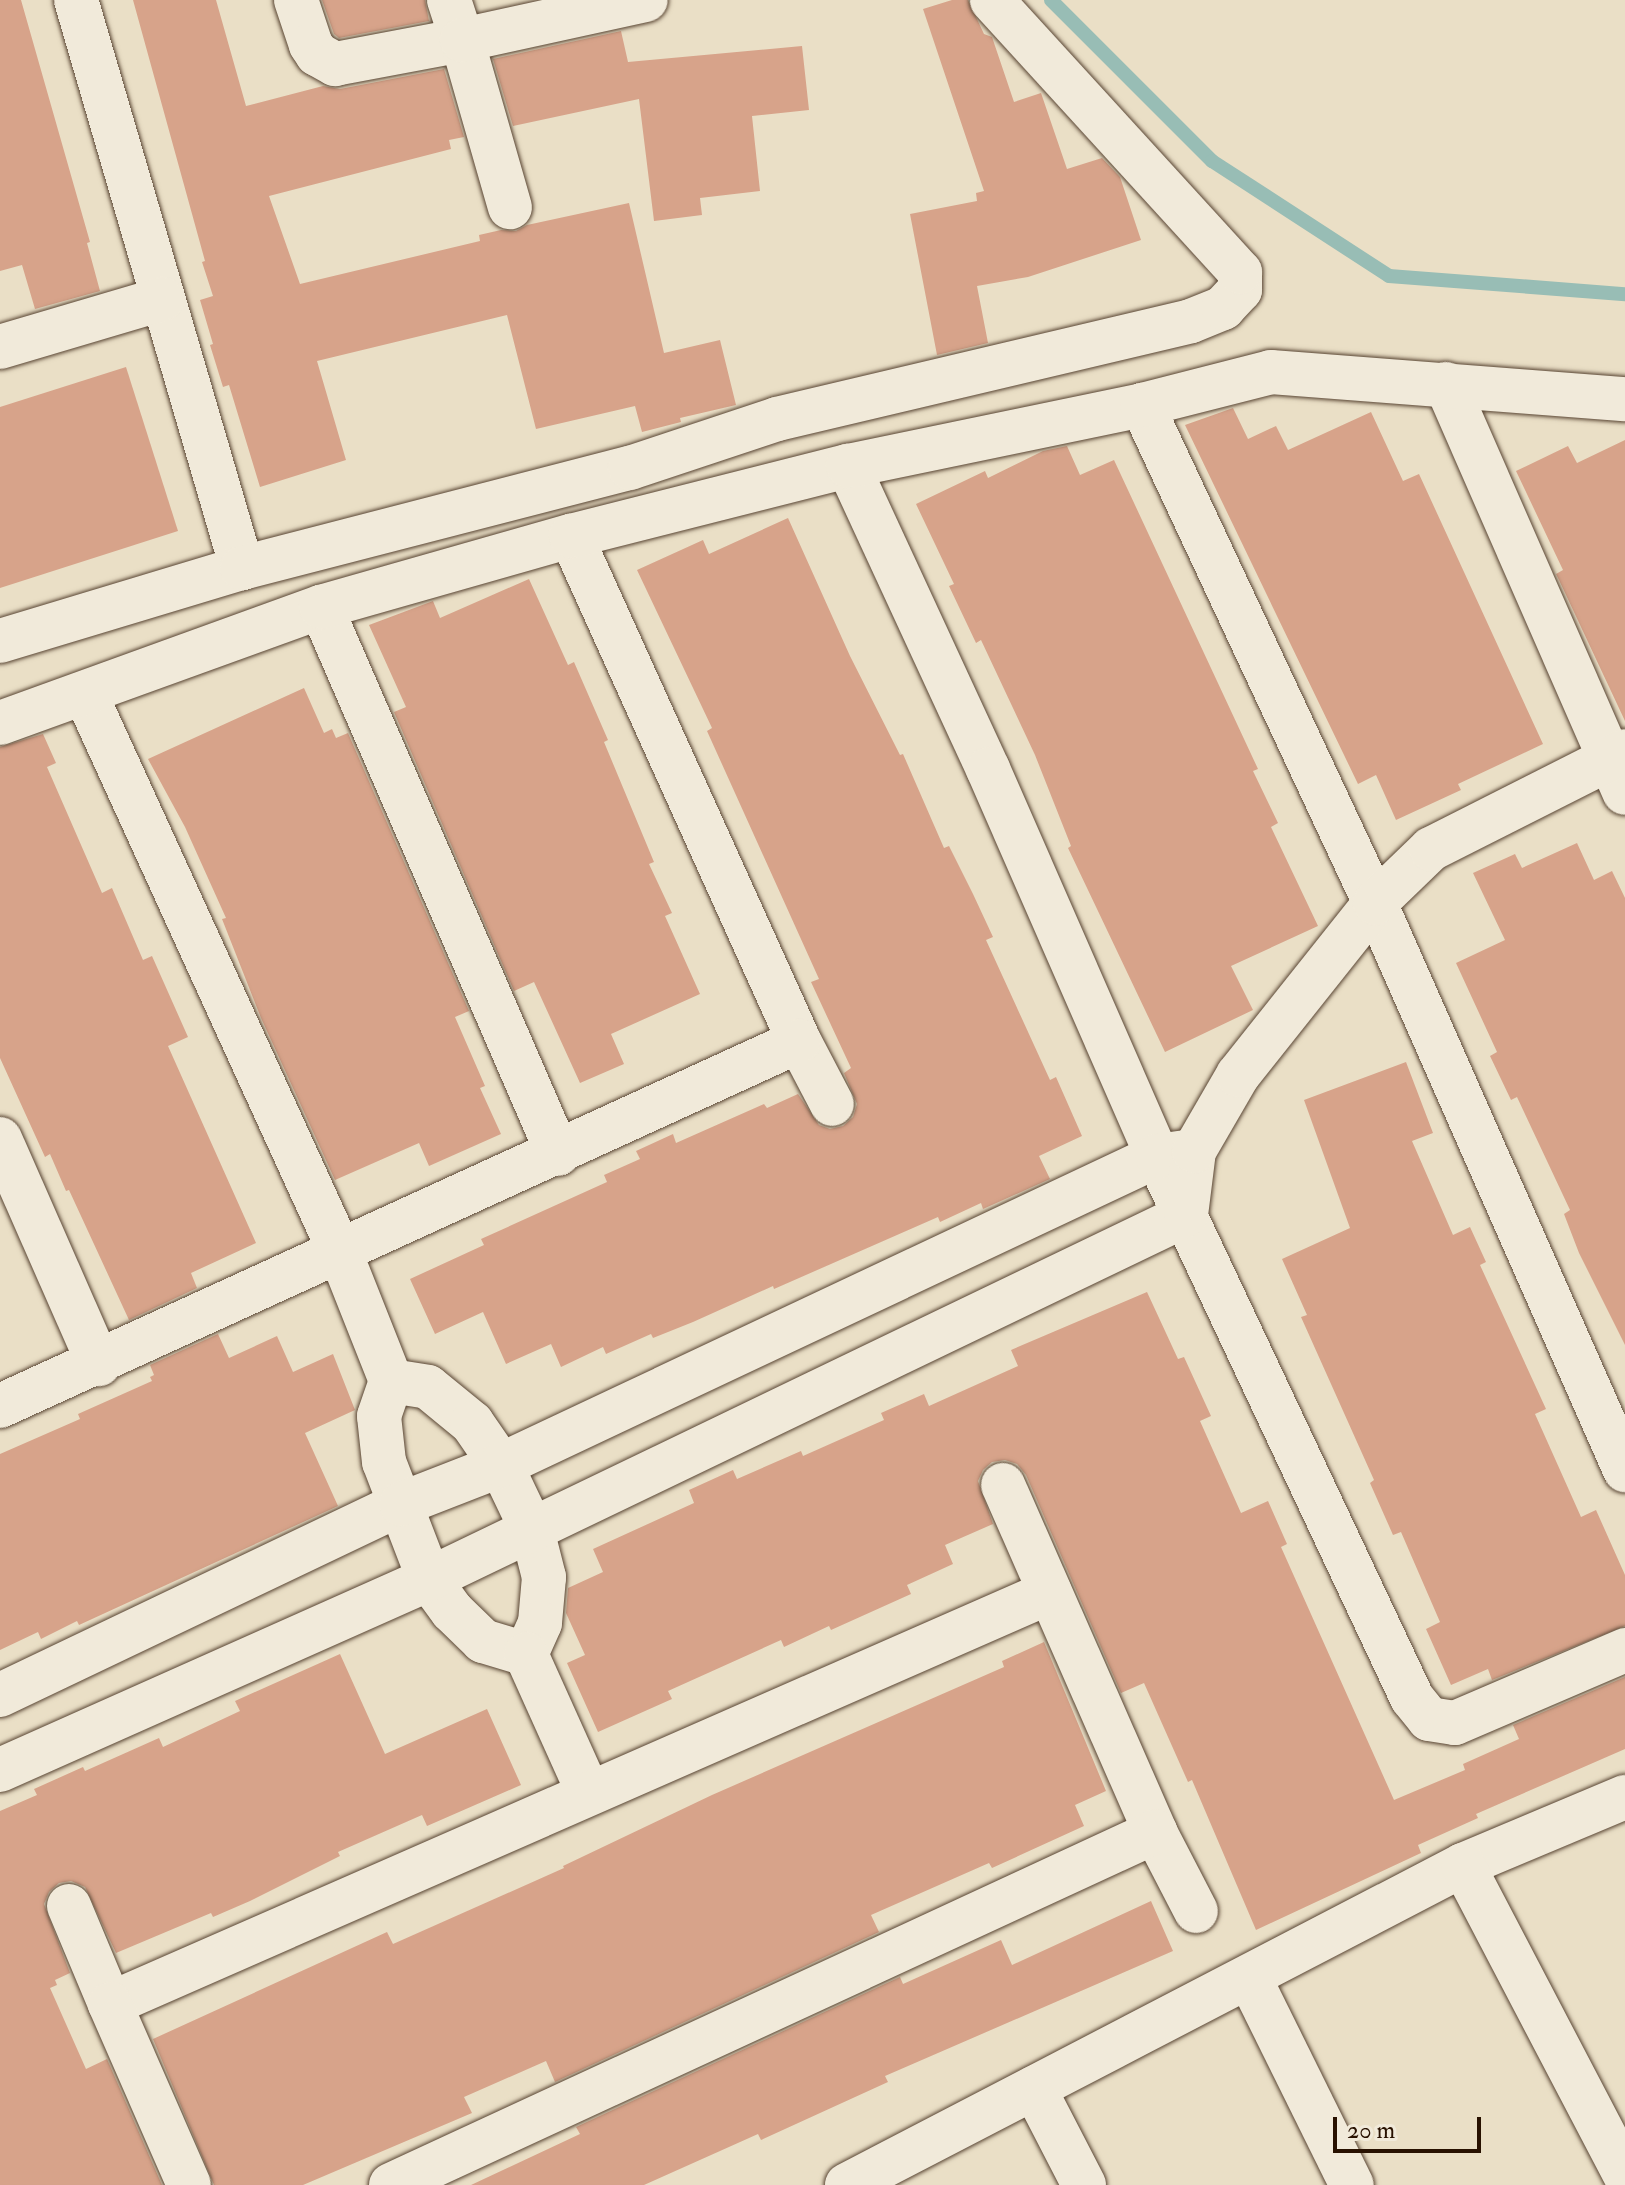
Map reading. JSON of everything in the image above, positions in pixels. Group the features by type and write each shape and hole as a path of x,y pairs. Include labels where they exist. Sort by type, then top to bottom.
{"street":[{"path":"76,0 242,568"},
{"path":"296,0 311,45 317,54 335,64 456,20 643,0"},
{"path":"0,641 242,568 630,468 777,419 1191,321 1223,308 1240,290 1240,272 992,0"},
{"path":"456,20 510,207"},
{"path":"0,347 162,299"},
{"path":"0,723 321,607 571,536 848,466 1142,405 1271,372 1625,399"},
{"path":"0,1695 401,1504 501,1465 1175,1154 1375,903 1431,849 1620,768 1446,384"},
{"path":"1142,405 1375,903 1625,1470"},
{"path":"848,466 988,769 1175,1154 1186,1215 1412,1698 1429,1719 1455,1723 1625,1650"},
{"path":"571,536 799,1041 832,1104"},
{"path":"321,607 558,1154"},
{"path":"85,693 340,1252 391,1381 379,1416 384,1462 429,1579 452,1611 483,1641 526,1654"},
{"path":"0,1406 99,1364 799,1041"},
{"path":"0,1139 99,1364"},
{"path":"0,1770 429,1579 1186,1215"},
{"path":"391,1381 428,1387 472,1423 501,1465 532,1530 544,1577 540,1623 526,1654 588,1792"},
{"path":"1003,1485 1155,1832 1196,1911"},
{"path":"110,2004 1050,1592"},
{"path":"847,2185 1463,1865 1625,1797"},
{"path":"391,2185 1155,1832"},
{"path":"1463,1865 1625,2175"},
{"path":"69,1906 189,2185"},
{"path":"1249,1977 1352,2185"},
{"path":"1034,2088 1084,2185"}],"building":[{"path":"0,0 21,0 90,242 87,243 100,291 35,309 22,265 0,271"},
{"path":"133,0 216,0 246,106 323,86 340,89 444,69 464,137 449,140 451,149 269,196 300,284 480,241 479,235 501,230 516,231 527,225 629,203 664,353 720,340 736,405 680,418 681,422 642,432 635,406 536,429 507,315 317,361 346,460 260,487 229,385 223,387 210,345 213,344 200,300 213,296"},
{"path":"322,0 425,0 429,21 339,38 334,34"},
{"path":"952,0 968,0 984,34 992,37 1014,102 1041,93 1067,169 1102,158 1120,177 1141,240 1028,277 977,286 988,343 937,355 910,214 977,201 976,193 984,191 923,9"},
{"path":"621,31 628,62 802,46 809,110 752,116 760,191 700,198 702,215 654,221 639,99 513,126 493,59"},
{"path":"126,367 178,531 0,588 0,407"},
{"path":"1233,408 1248,439 1276,426 1288,450 1371,412 1403,481 1419,474 1543,744 1458,784 1461,790 1396,820 1376,775 1358,784 1185,425"},
{"path":"1625,440 1625,721 1556,574 1563,570 1516,471 1568,446 1577,463"},
{"path":"1067,446 1080,475 1114,460 1258,769 1253,771 1278,823 1271,827 1318,926 1231,966 1253,1010 1165,1052 1068,848 1071,846 1035,755 981,640 976,643 949,586 954,584 916,504 985,471 988,478 1043,451"},
{"path":"788,518 850,656 900,755 903,754 944,848 949,846 973,894 993,937 986,940 1050,1080 1056,1077 1082,1136 1039,1156 1050,1179 983,1209 981,1203 940,1222 938,1217 774,1289 773,1286 693,1322 653,1338 651,1334 606,1354 603,1347 561,1367 551,1344 506,1364 483,1312 435,1334 410,1279 484,1245 481,1239 607,1182 604,1175 640,1159 636,1151 673,1134 676,1143 764,1104 767,1108 798,1094 819,1125 830,1129 843,1126 853,1117 857,1104 844,1073 851,1068 811,982 819,979 707,731 712,728 637,570 703,540 709,554"},
{"path":"529,579 568,665 574,662 608,740 604,742 654,862 649,864 672,913 665,916 700,994 611,1034 624,1064 580,1083 534,982 514,991 394,712 406,707 369,625 433,601 440,618"},
{"path":"304,688 324,733 332,729 336,738 348,733 469,1011 455,1017 485,1086 480,1088 501,1134 429,1166 419,1143 335,1180 261,1018 222,919 226,918 185,827 148,759"},
{"path":"43,734 56,763 47,767 102,893 112,888 143,960 152,956 188,1037 168,1046 256,1243 191,1273 197,1288 129,1320 69,1190 66,1191 50,1154 45,1157 0,1058 0,747"},
{"path":"1577,843 1594,880 1612,871 1625,898 1625,1345 1579,1253 1564,1214 1570,1210 1517,1097 1511,1100 1490,1056 1497,1052 1456,963 1505,940 1473,873 1515,854 1522,868"},
{"path":"1406,1062 1433,1133 1412,1141 1453,1235 1470,1227 1486,1262 1480,1265 1546,1409 1535,1414 1581,1517 1596,1510 1625,1575 1625,1626 1492,1680 1488,1669 1451,1685 1426,1629 1440,1622 1401,1532 1393,1535 1370,1483 1374,1480 1301,1317 1307,1315 1282,1259 1350,1228 1304,1100"},
{"path":"1147,1292 1178,1359 1184,1357 1211,1416 1200,1421 1241,1513 1268,1501 1287,1544 1281,1547 1394,1800 1465,1770 1463,1764 1519,1739 1513,1725 1625,1677 1625,1749 1476,1814 1478,1818 1418,1845 1421,1853 1256,1930 1192,1780 1188,1782 1144,1683 1121,1693 1026,1475 1017,1464 1005,1460 992,1462 983,1470 978,1481 993,1524 945,1545 953,1564 907,1585 911,1594 831,1630 829,1626 784,1647 781,1640 668,1691 672,1699 598,1732 567,1663 585,1655 566,1613 568,1588 603,1572 593,1549 694,1503 689,1490 733,1470 737,1479 801,1451 803,1456 884,1420 881,1413 924,1394 929,1406 1018,1366 1011,1350"},
{"path":"218,1334 229,1358 277,1336 293,1372 333,1354 355,1410 305,1433 338,1506 79,1625 77,1621 41,1639 38,1632 0,1650 0,1454 80,1419 78,1414 152,1381 150,1377 154,1375 150,1365"},
{"path":"1044,1642 1106,1791 1075,1805 1084,1826 992,1868 989,1863 871,1915 879,1932 555,2082 546,2061 464,2097 472,2113 303,2185 214,2185 153,2039 387,1932 393,1944 564,1868 712,1795 1004,1667 1002,1661"},
{"path":"340,1654 385,1754 487,1709 521,1785 427,1826 422,1815 338,1852 340,1856 250,1901 213,1917 211,1913 116,1953 85,1887 71,1881 59,1883 49,1892 44,1904 70,1973 55,1980 57,1985 50,1988 86,2069 107,2059 162,2185 0,2185 0,1811 37,1795 34,1789 83,1767 85,1771 159,1738 163,1747 240,1711 235,1701"},
{"path":"1151,1901 1173,1951 885,2076 888,2082 761,2140 758,2134 644,2185 471,2185 580,2134 576,2127 900,1977 903,1984 1001,1940 1012,1965"}],"waterway":[{"path":"1051,0 1212,161 1389,276 1625,294"}]}
